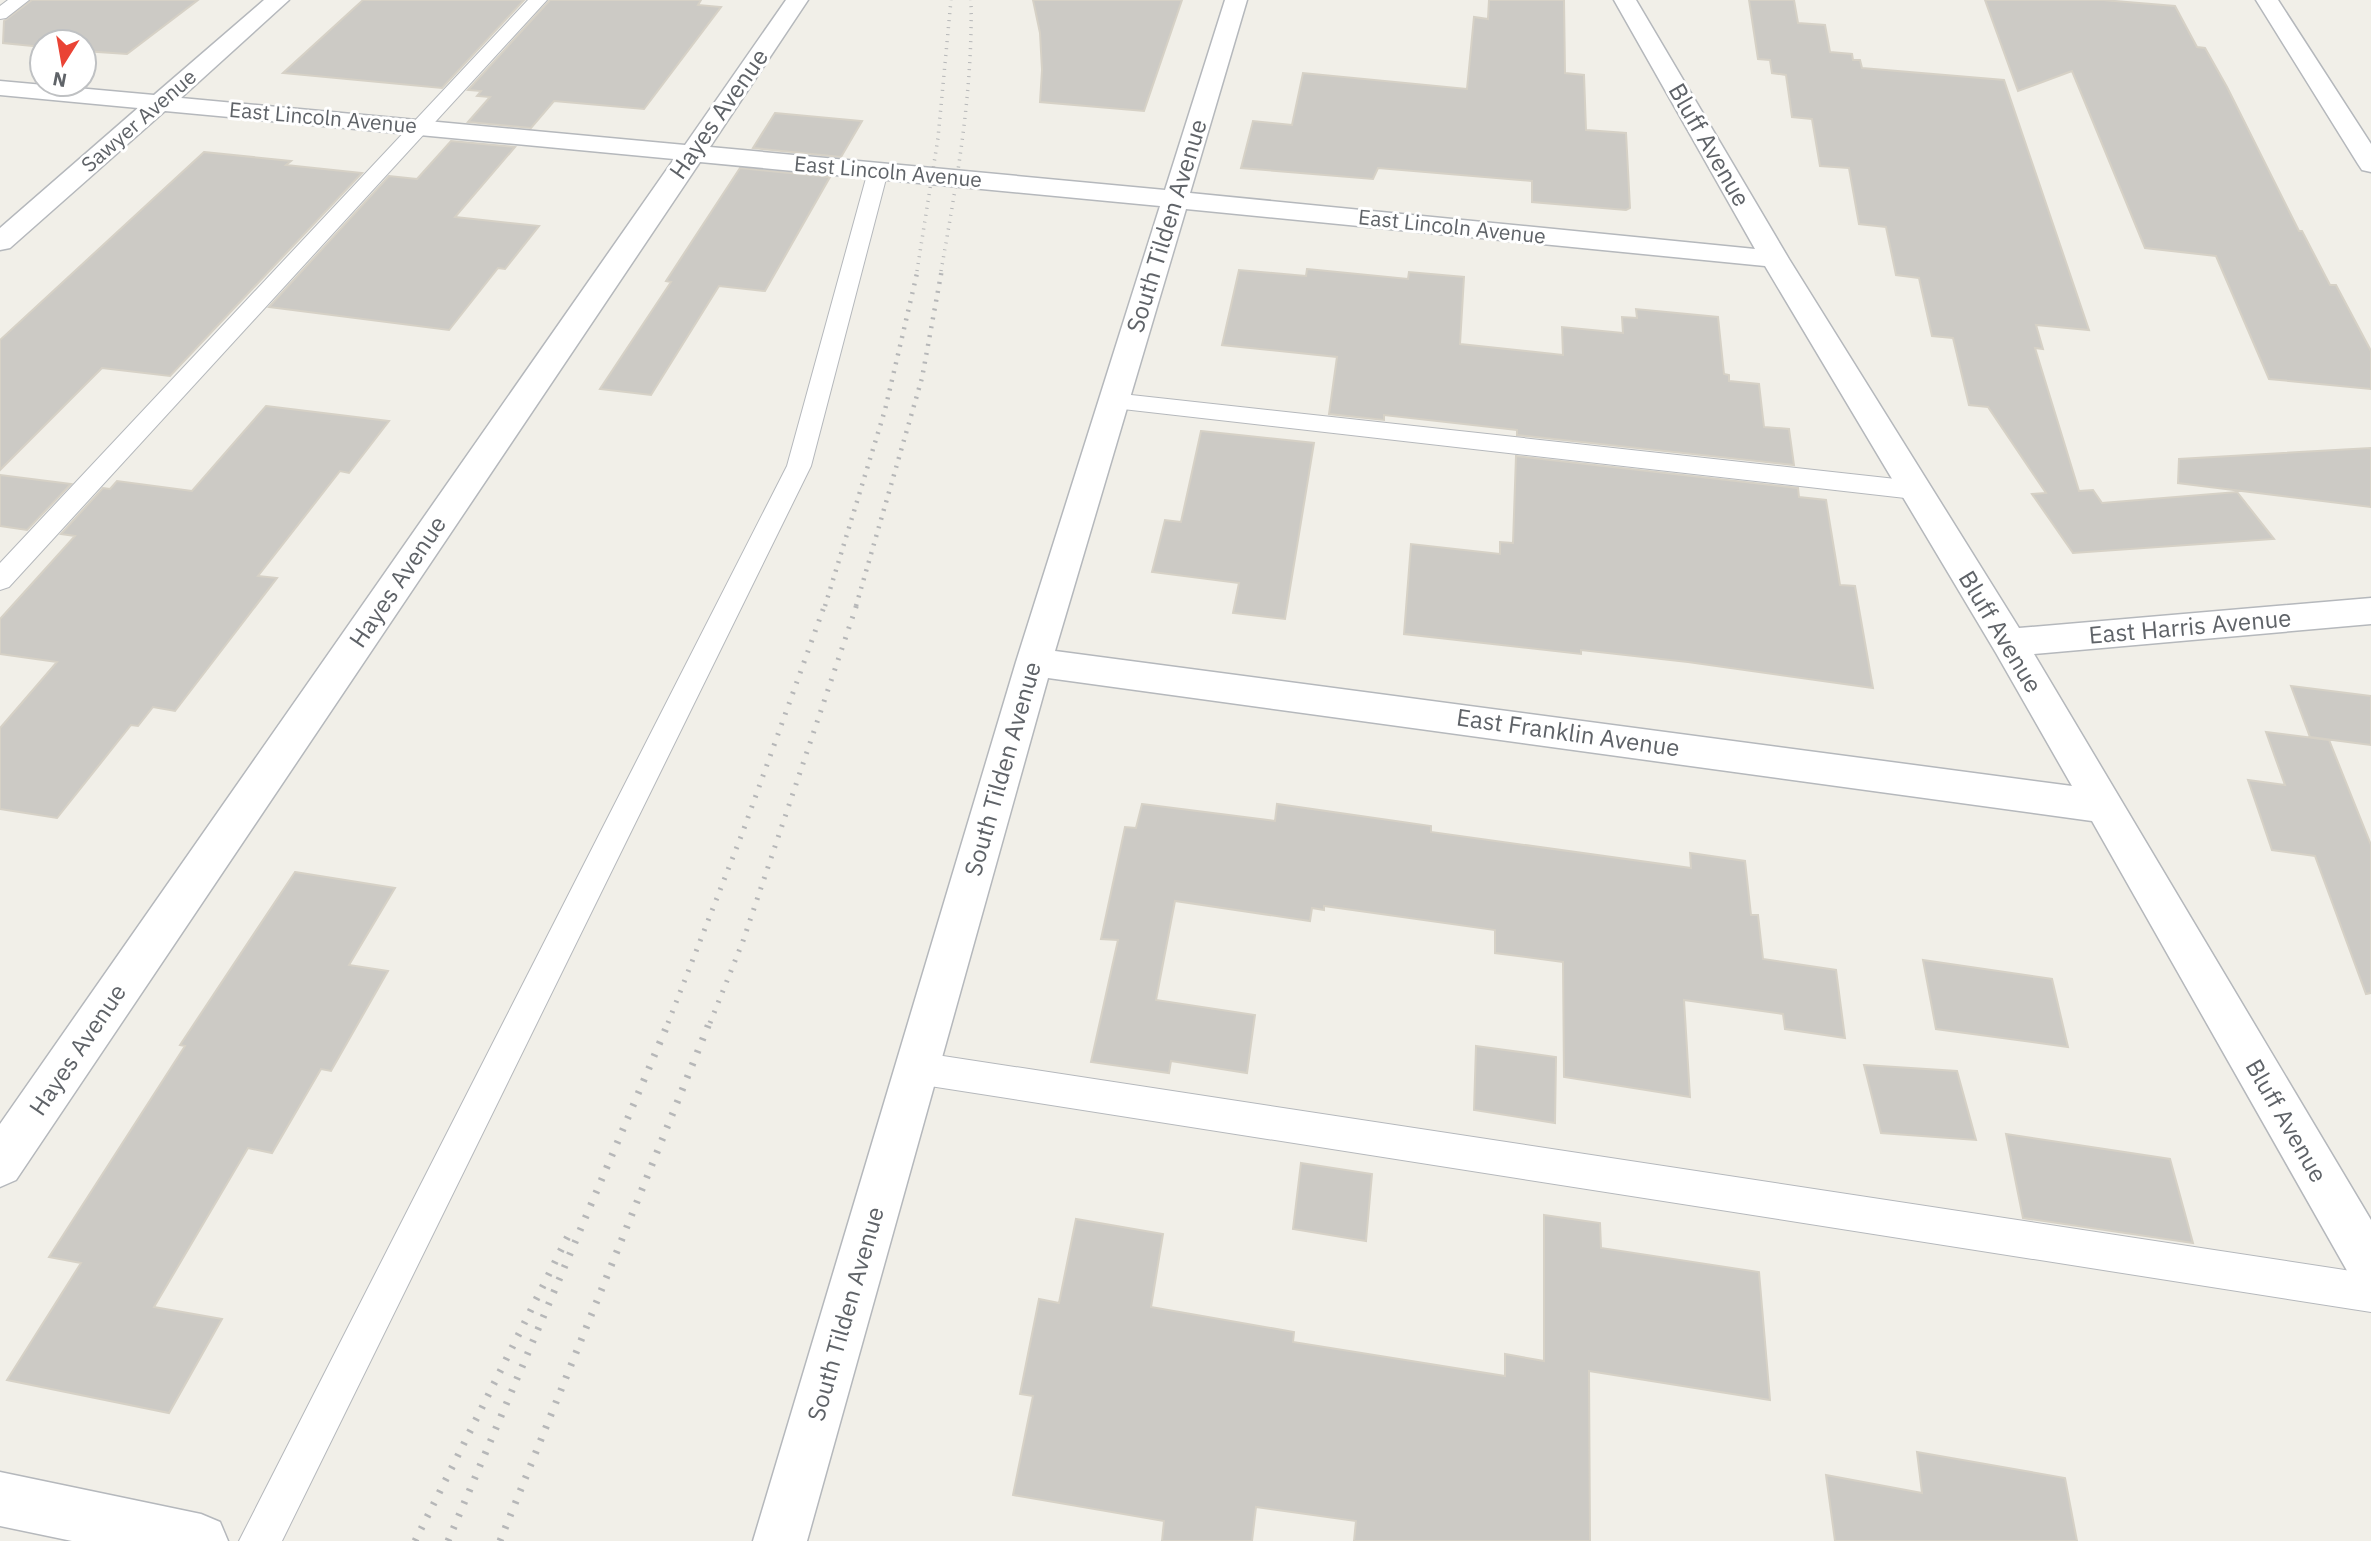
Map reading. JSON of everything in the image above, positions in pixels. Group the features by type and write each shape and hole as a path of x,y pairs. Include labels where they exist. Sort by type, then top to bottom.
{"street":[{"name":"Sawyer Avenue","path":"0,242 278,0"},
{"name":"Hayes Avenue","path":"0,1164 797,0"},
{"name":"South Tilden Avenue","path":"780,1541 1034,662 1236,0"},
{"name":"Bluff Avenue","path":"1625,0 1775,259 2009,643 2371,1266"},
{"path":"2267,0 2371,164"},
{"name":"East Lincoln Avenue","path":"0,88 1175,199 1775,259"},
{"name":"East Harris Avenue","path":"2009,643 2371,611"},
{"name":"East Franklin Avenue","path":"1034,662 2102,806"},
{"path":"0,1499 201,1541"}],"lane":[{"path":"0,14 19,0"},
{"path":"0,580 538,0"},
{"path":"260,1541 799,466 878,171"},
{"path":"1113,401 1914,490"},
{"path":"918,1068 2371,1293"}],"building":[{"path":"32,0 198,0 127,54 98,52 98,28 28,28 28,46 3,43 4,21"},
{"path":"363,0 524,0 442,88 283,73"},
{"path":"550,0 701,0 698,5 721,7 644,109 554,101 531,128 468,122 490,97 477,96 481,91 468,90"},
{"path":"1033,0 1182,0 1144,111 1040,102 1040,33"},
{"path":"1489,0 1564,0 1565,73 1584,75 1586,130 1626,133 1630,208 1626,210 1532,202 1532,181 1378,168 1373,179 1241,168 1253,121 1292,125 1303,73 1467,89 1474,17 1488,19"},
{"path":"1749,0 1794,0 1798,23 1825,25 1830,52 1852,54 1853,60 1860,60 1862,68 2004,80 2089,330 2036,325 2043,349 2035,348 2079,491 2093,490 2102,503 2237,492 2274,539 2073,553 2032,494 2046,493 1988,407 1969,405 1953,338 1932,336 1919,278 1896,275 1886,227 1859,224 1849,168 1820,166 1812,119 1792,117 1786,75 1772,73 1770,60 1758,59"},
{"path":"1985,0 2103,0 2175,6 2197,47 2205,48 2299,231 2302,231 2330,285 2336,285 2371,351 2371,389 2269,379 2216,256 2145,248 2072,71 2018,91"},
{"path":"775,113 862,121 841,157 753,148"},
{"path":"451,141 515,147 455,217 539,226 505,269 498,268 449,330 269,307 389,176 417,179"},
{"path":"204,152 291,161 286,165 362,173 170,376 102,368 0,470 0,340"},
{"path":"740,168 830,177 765,291 719,286 651,395 600,389 671,282 666,281"},
{"path":"1307,269 1408,279 1409,272 1464,277 1460,344 1563,355 1562,327 1623,333 1622,317 1637,318 1636,309 1718,317 1724,374 1729,375 1729,381 1759,384 1764,427 1789,429 1794,465 1517,435 1517,430 1384,415 1384,420 1329,414 1337,357 1222,345 1239,270 1306,276"},
{"path":"266,406 389,421 349,473 340,471 258,576 277,578 175,711 153,707 138,726 131,725 57,818 0,809 0,728 57,662 0,654 0,619 75,536 61,534 103,488 110,489 117,481 192,491"},
{"path":"1201,431 1314,443 1285,619 1233,613 1239,583 1152,572 1165,520 1181,522"},
{"path":"2371,448 2371,507 2178,483 2179,459"},
{"path":"1516,456 1798,488 1799,497 1826,500 1840,585 1855,586 1873,688 1688,662 1581,650 1581,654 1404,634 1411,544 1500,554 1500,542 1513,543"},
{"path":"0,475 71,484 27,530 0,526"},
{"path":"2291,686 2371,696 2371,745 2310,737"},
{"path":"2266,732 2329,740 2371,845 2371,993 2366,994 2315,856 2272,850 2248,780 2285,785"},
{"path":"1142,804 1275,821 1277,804 1431,826 1431,832 1691,868 1690,853 1745,861 1751,915 1758,915 1763,959 1836,970 1845,1038 1785,1029 1783,1014 1684,1000 1690,1097 1564,1077 1563,962 1495,953 1495,930 1324,906 1324,910 1312,908 1310,921 1175,901 1156,1000 1255,1015 1247,1073 1171,1061 1169,1073 1091,1062 1118,940 1101,939 1125,827 1136,828"},
{"path":"295,872 395,888 349,965 388,971 331,1071 321,1069 272,1153 248,1148 154,1307 222,1319 169,1413 7,1380 81,1263 49,1257 185,1046 180,1045"},
{"path":"1923,960 2052,979 2068,1047 1936,1029"},
{"path":"1476,1046 1556,1057 1555,1123 1474,1110"},
{"path":"1864,1065 1957,1071 1976,1140 1881,1133"},
{"path":"2006,1134 2170,1159 2193,1243 2023,1218"},
{"path":"1301,1163 1372,1174 1366,1241 1293,1229"},
{"path":"1544,1215 1600,1223 1601,1248 1759,1272 1770,1400 1589,1371 1590,1541 1354,1541 1356,1521 1256,1507 1252,1541 1162,1541 1164,1521 1013,1495 1033,1396 1020,1394 1039,1299 1059,1303 1076,1219 1163,1234 1151,1307 1294,1332 1293,1342 1505,1376 1505,1354 1544,1361"},
{"path":"1917,1452 2065,1478 2077,1541 1835,1541 1826,1475 1922,1493"}],"railway":[{"path":"917,271 938,138 951,0"},
{"path":"941,271 967,102 971,0"},
{"path":"825,606 885,410 918,269"},
{"path":"856,606 922,378 942,269"},
{"path":"668,1023 742,834 825,604"},
{"path":"710,1023 743,941 857,604"},
{"path":"448,1541 669,1021"},
{"path":"500,1541 710,1021"},
{"path":"415,1541 569,1234"}]}
